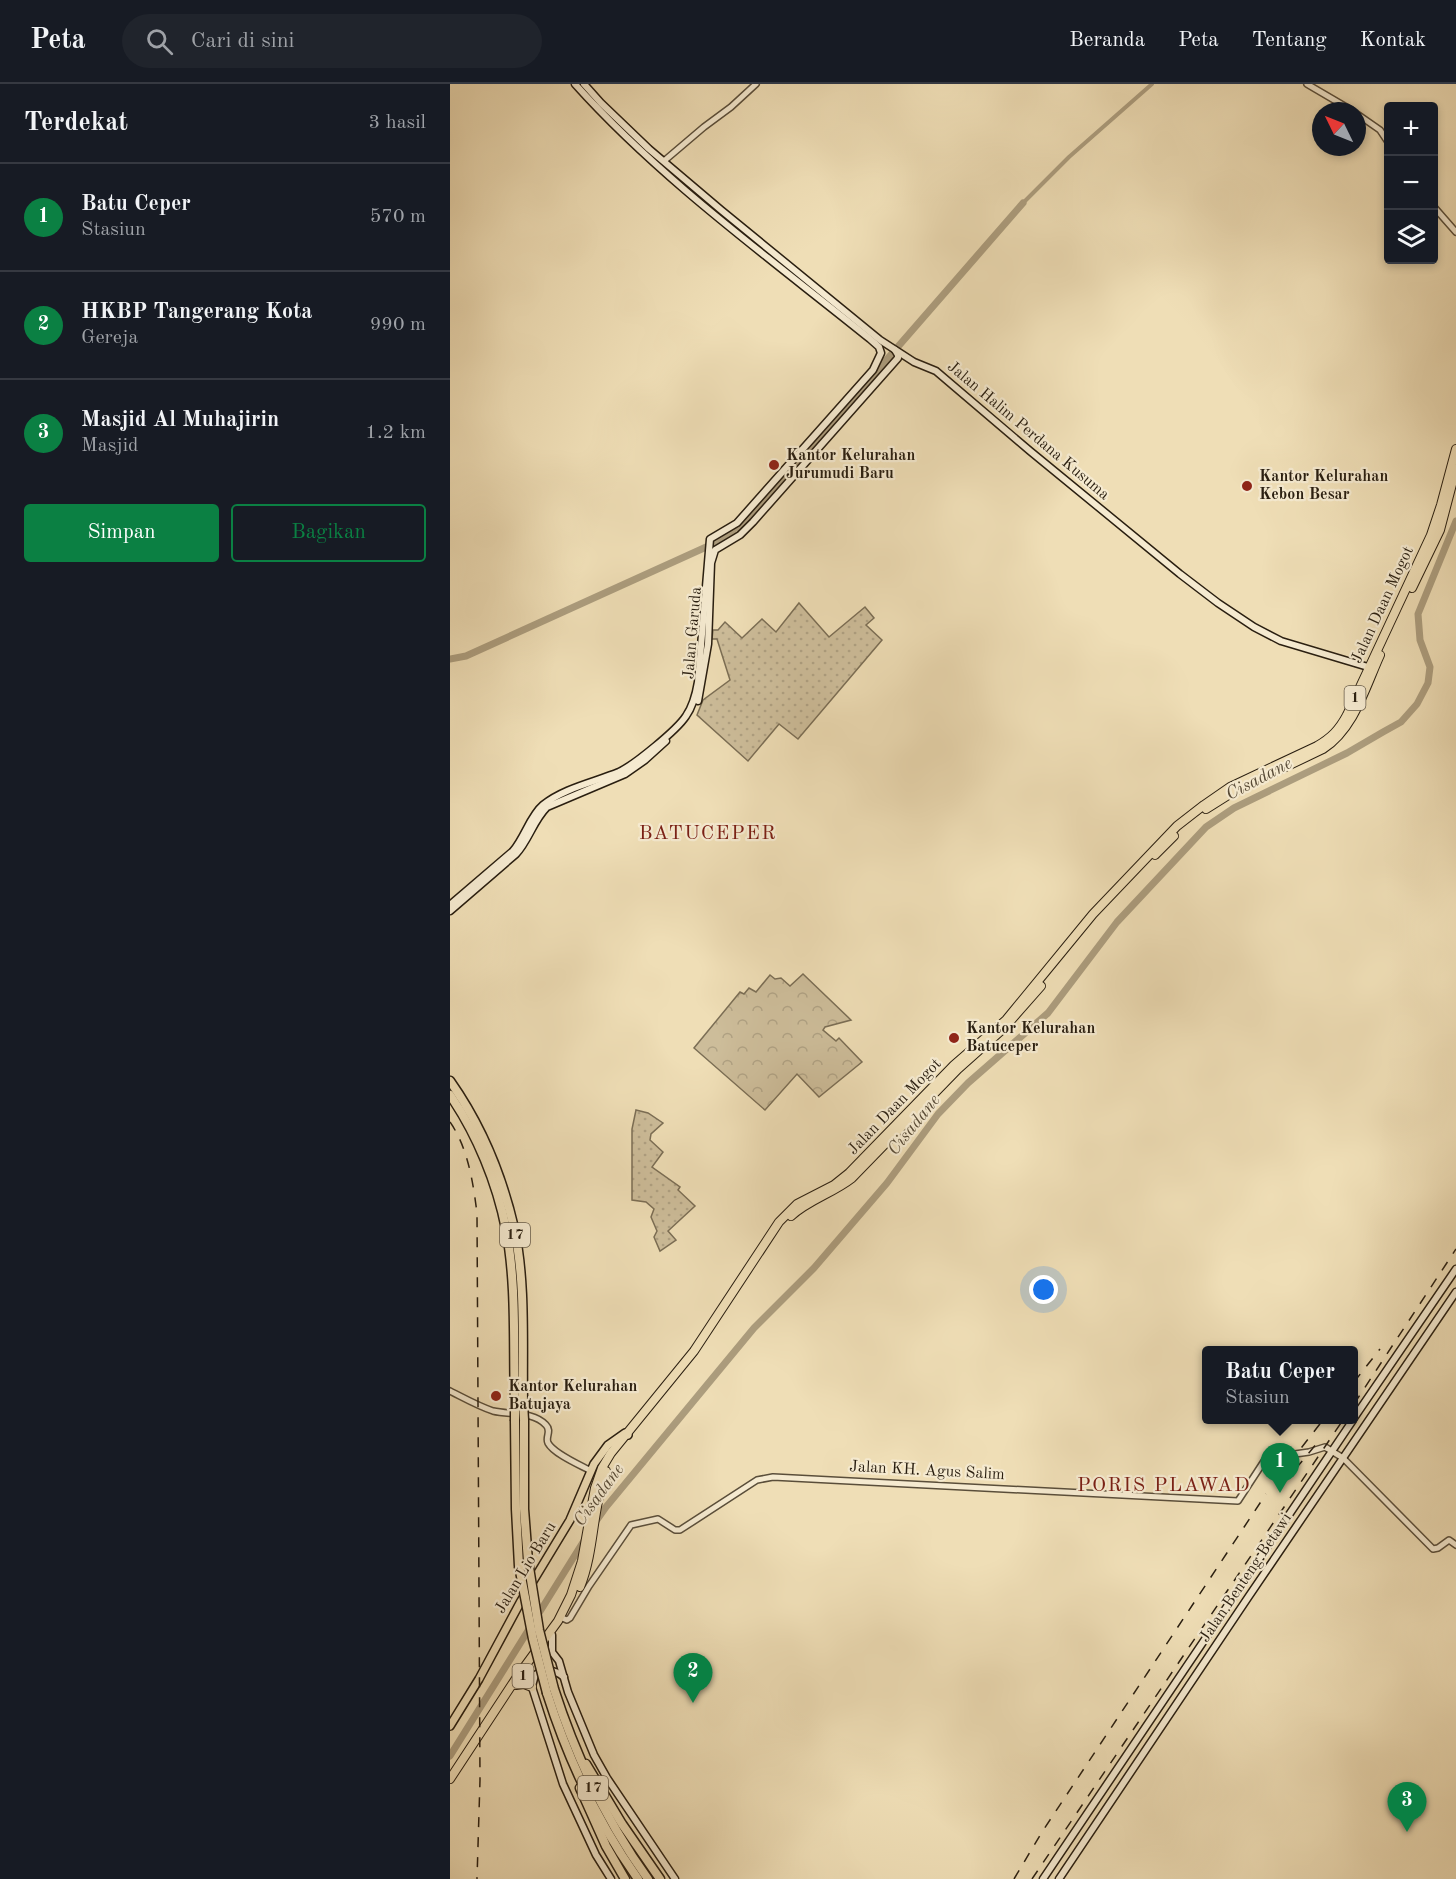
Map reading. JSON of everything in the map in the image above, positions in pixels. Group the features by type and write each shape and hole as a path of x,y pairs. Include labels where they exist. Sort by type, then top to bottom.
{"highway":[{"name":"Jalan Daan Mogot","path":"450,1787 552,1635 578,1592 595,1502 616,1444 699,1353 777,1224 790,1209 834,1185 849,1173 954,1065 1006,1020 1093,914 1163,839 1192,813 1334,735 1347,716 1368,667 1433,538 1456,449"},
{"name":"Jalan Daan Mogot","path":"1232,789 1323,749 1345,730 1446,510 1456,469"},
{"name":"17","path":"450,1081 488,1147 514,1230 521,1279 516,1509 519,1566 533,1640 567,1739 613,1841 639,1879"},
{"name":"17","path":"450,1095 480,1150 506,1229 512,1280 519,1403"},
{"name":"17","path":"519,1421 528,1562 551,1691"},
{"name":"Jalan Daan Mogot","path":"450,1779 512,1684 562,1617"},
{"path":"516,1686 524,1684 532,1687"},
{"name":"17","path":"567,1739 624,1844 648,1879"},
{"path":"567,1739 576,1781 606,1846 625,1879"},
{"path":"567,1739 660,1879"}],"main road":[{"name":"Jalan Halim Perdana Kusuma","path":"575,84 628,138 758,244 881,350"},
{"name":"Jalan Halim Perdana Kusuma","path":"584,84 620,121 735,225"},
{"name":"Jalan Halim Perdana Kusuma","path":"758,244 895,350 914,362 936,371 980,410 1180,574 1225,608 1285,643 1368,667"},
{"name":"Jalan Garuda","path":"450,905 524,845 540,814 547,807 635,768 689,719 701,693 704,673 708,644 712,556 719,547 740,534 753,522 782,480 873,369 881,350"},
{"path":"894,363 898,358 895,350"},
{"path":"894,363 914,362"},
{"name":"Jalan Garuda","path":"475,886 513,851 543,805 578,787 627,768 686,716 693,704 698,682 705,616 708,549 711,537 737,523 782,480 894,363"},
{"name":"Jalan Garuda","path":"450,911 463,896"},
{"name":"Jalan Benteng Betawi","path":"1043,1879 1426,1325 1456,1269"},
{"name":"Jalan Benteng Betawi","path":"1358,1413 1426,1325 1456,1292"},
{"name":"Jalan Benteng Betawi","path":"1059,1879 1338,1454 1351,1424"},
{"name":"Jalan Lio Baru","path":"450,1726 479,1680 521,1601 570,1520 598,1458 616,1444"},
{"path":"552,1635 552,1652 559,1660 580,1724 598,1762 675,1879"},
{"path":"532,1687 535,1675 548,1669 564,1677"},
{"path":"525,1673 532,1687 563,1784 596,1854 611,1879"}],"street":[{"path":"664,161 756,84"},
{"path":"1307,84 1338,102"},
{"path":"1366,120 1384,135"},
{"path":"1437,210 1456,232"},
{"path":"450,1390 493,1411 530,1416 547,1425 549,1444 561,1454 591,1471"},
{"name":"Jalan KH. Agus Salim","path":"562,1617 567,1620 574,1612 586,1590 631,1525 658,1519 675,1530 680,1530 761,1478 844,1479 1238,1501 1271,1452 1295,1454 1325,1447 1338,1454"},
{"path":"1338,1454 1433,1549 1449,1540 1456,1545"}],"green space":[{"path":"799,603 829,637 865,607 874,618 866,625 882,640 798,739 779,724 748,761 697,715 703,700 730,680 717,639 712,639 713,630 718,630 725,622 742,638 762,619 776,632"},
{"path":"803,974 851,1020 825,1027 823,1030 836,1041 839,1038 862,1062 819,1097 797,1074 765,1110 694,1048 740,992 744,994 749,988 756,992 770,975 775,979 781,978 790,986"},
{"path":"636,1110 648,1113 663,1123 651,1134 650,1140 663,1152 652,1167 680,1187 678,1190 695,1206 668,1231 676,1240 660,1251 654,1237 657,1231 651,1217 654,1209 646,1202 632,1200 632,1129"}],"waterway":[{"path":"1023,203 1069,157 1152,84"},
{"path":"450,659 466,656 715,543 741,527 1023,203"},
{"name":"Cisadane","path":"594,1524 754,1328 814,1268 887,1183 938,1114 968,1083 1048,1013 1117,922 1206,827 1234,808 1347,753 1401,722 1417,704 1428,683 1430,667 1420,640 1418,614 1456,521"},
{"name":"Cisadane","path":"450,1756 585,1539"}],"railway":[{"path":"450,1122 465,1154 477,1213 480,1780 477,1879"},
{"path":"1358,1398 1456,1249"},
{"path":"1358,1377 1380,1349"},
{"path":"1277,1479 1320,1424"},
{"path":"1032,1879 1340,1424"},
{"path":"1283,1484 1318,1442"},
{"path":"1014,1879 1042,1832 1266,1494"}],"place":[{"name":"Kantor Kelurahan Jurumudi Baru","path":"774,465"},
{"name":"Kantor Kelurahan Kebon Besar","path":"1247,486"},
{"name":"Kantor Kelurahan Batuceper","path":"954,1038"},
{"name":"Kantor Kelurahan Batujaya","path":"496,1396"},
{"name":"Batu Ceper","path":"1280,1493"},
{"name":"HKBP Tangerang Kota","path":"693,1703"},
{"name":"Masjid Al Muhajirin","path":"1407,1832"}],"district":[{"name":"BATUCEPER","path":"708,834"},
{"name":"PORIS PLAWAD","path":"1164,1486"}]}
